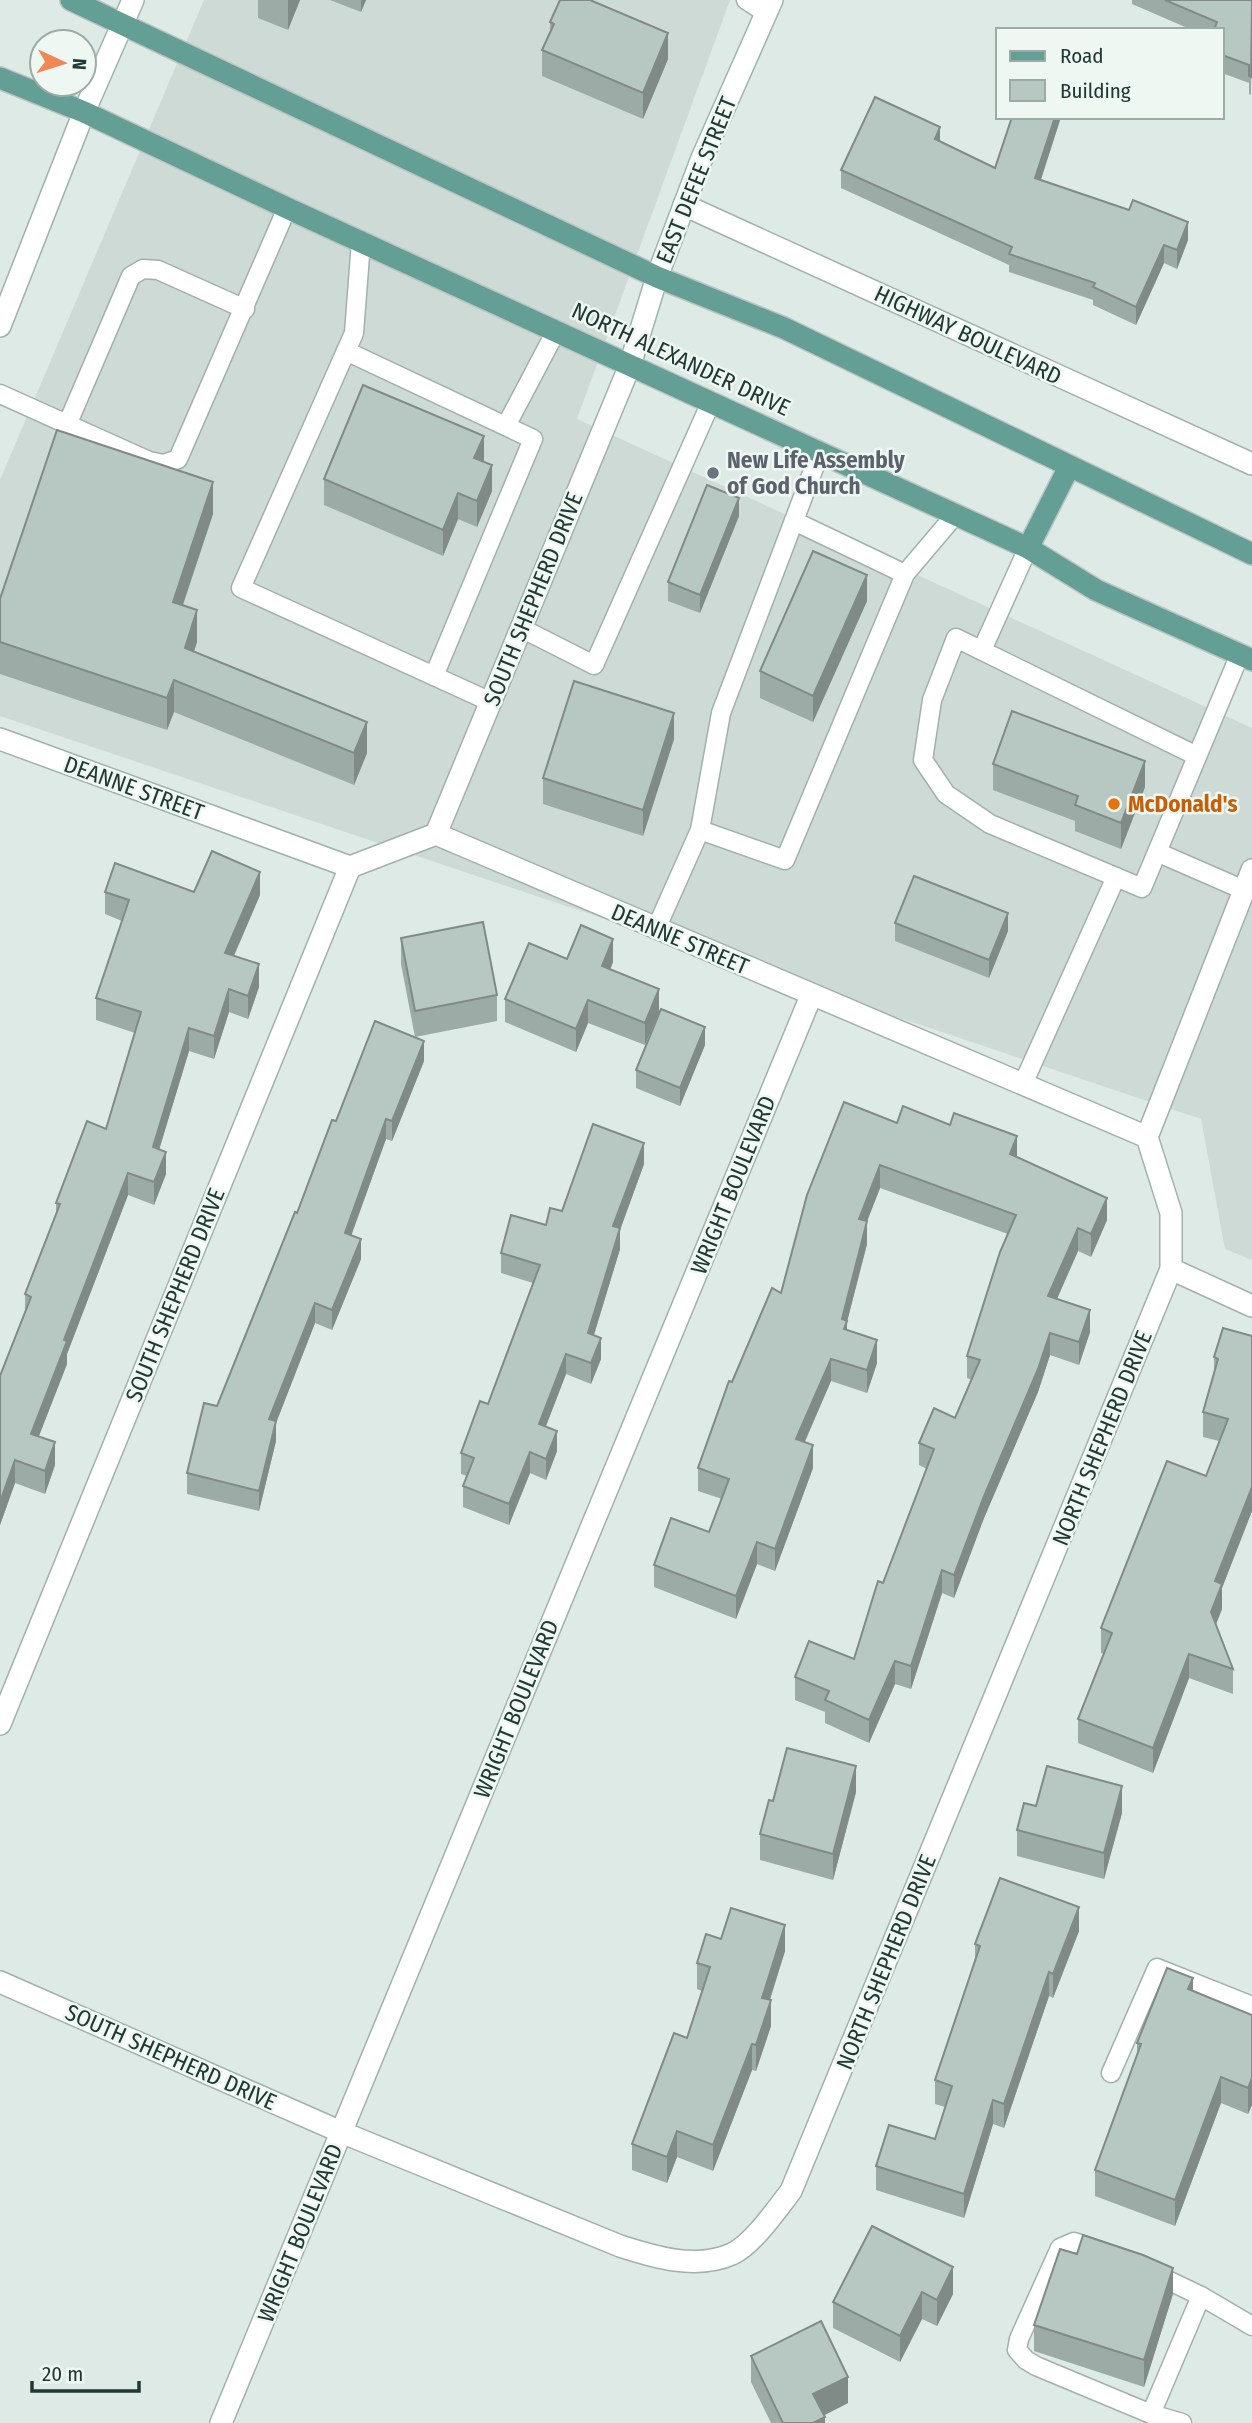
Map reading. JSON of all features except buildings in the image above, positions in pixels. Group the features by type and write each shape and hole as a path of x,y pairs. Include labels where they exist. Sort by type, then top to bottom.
{"main road":[{"path":"71,0 657,277 784,328 1252,554"},
{"name":"NORTH ALEXANDER DRIVE","path":"0,78 84,112 955,514 1028,548 1096,590 1246,657"},
{"path":"1028,548 1069,467"}],"street":[{"path":"0,326 84,112 133,0"},
{"name":"EAST DEFEE STREET","path":"630,365 657,277 702,158 769,6"},
{"name":"HIGHWAY BOULEVARD","path":"684,205 1252,464"},
{"name":"SOUTH SHEPHERD DRIVE","path":"436,834 630,365"},
{"name":"DEANNE STREET","path":"0,738 350,867"},
{"path":"350,867 436,834"},
{"name":"DEANNE STREET","path":"436,834 1147,1138"},
{"name":"SOUTH SHEPHERD DRIVE","path":"0,1724 350,867"},
{"path":"1252,870 1147,1138 1171,1213 1171,1269 1252,1306"},
{"name":"WRIGHT BOULEVARD","path":"221,2423 811,996"},
{"name":"NORTH SHEPHERD DRIVE","path":"341,2132 620,2246 659,2258 699,2261 732,2253 765,2225 792,2191 1171,1269"},
{"name":"SOUTH SHEPHERD DRIVE","path":"0,1982 341,2132"}],"lane":[{"path":"746,0 769,6"},
{"path":"0,394 149,461 164,464 178,459 287,208"},
{"path":"361,242 354,333 241,588 491,702"},
{"path":"67,425 131,276 142,269 158,270 245,309"},
{"path":"506,426 556,331"},
{"path":"346,351 533,439 434,676"},
{"path":"522,628 594,665 711,402"},
{"path":"656,929 700,830 721,713 820,452"},
{"path":"700,830 785,860 905,574 955,514"},
{"path":"794,521 905,574"},
{"path":"982,650 1028,548"},
{"path":"1197,756 956,638 932,700 923,760 946,794 990,824 1142,888 1159,853 1197,756 1246,657"},
{"path":"1159,853 1244,890"},
{"path":"1023,1084 1116,877"},
{"path":"1111,2073 1157,1968 1252,2006"},
{"path":"1182,2423 1151,2414 1036,2366 1017,2350 1019,2339 1054,2257 1064,2245 1080,2243 1171,2280 1252,2326"},
{"path":"1151,2414 1201,2296"}],"shaded area":[{"path":"204,0 730,0 577,419 1252,728 1252,1260 1225,1249 1201,1119 0,716 0,480"}],"place":[{"name":"New Life Assembly of God Church","path":"713,473"},
{"name":"McDonald's","path":"1114,804"}]}
